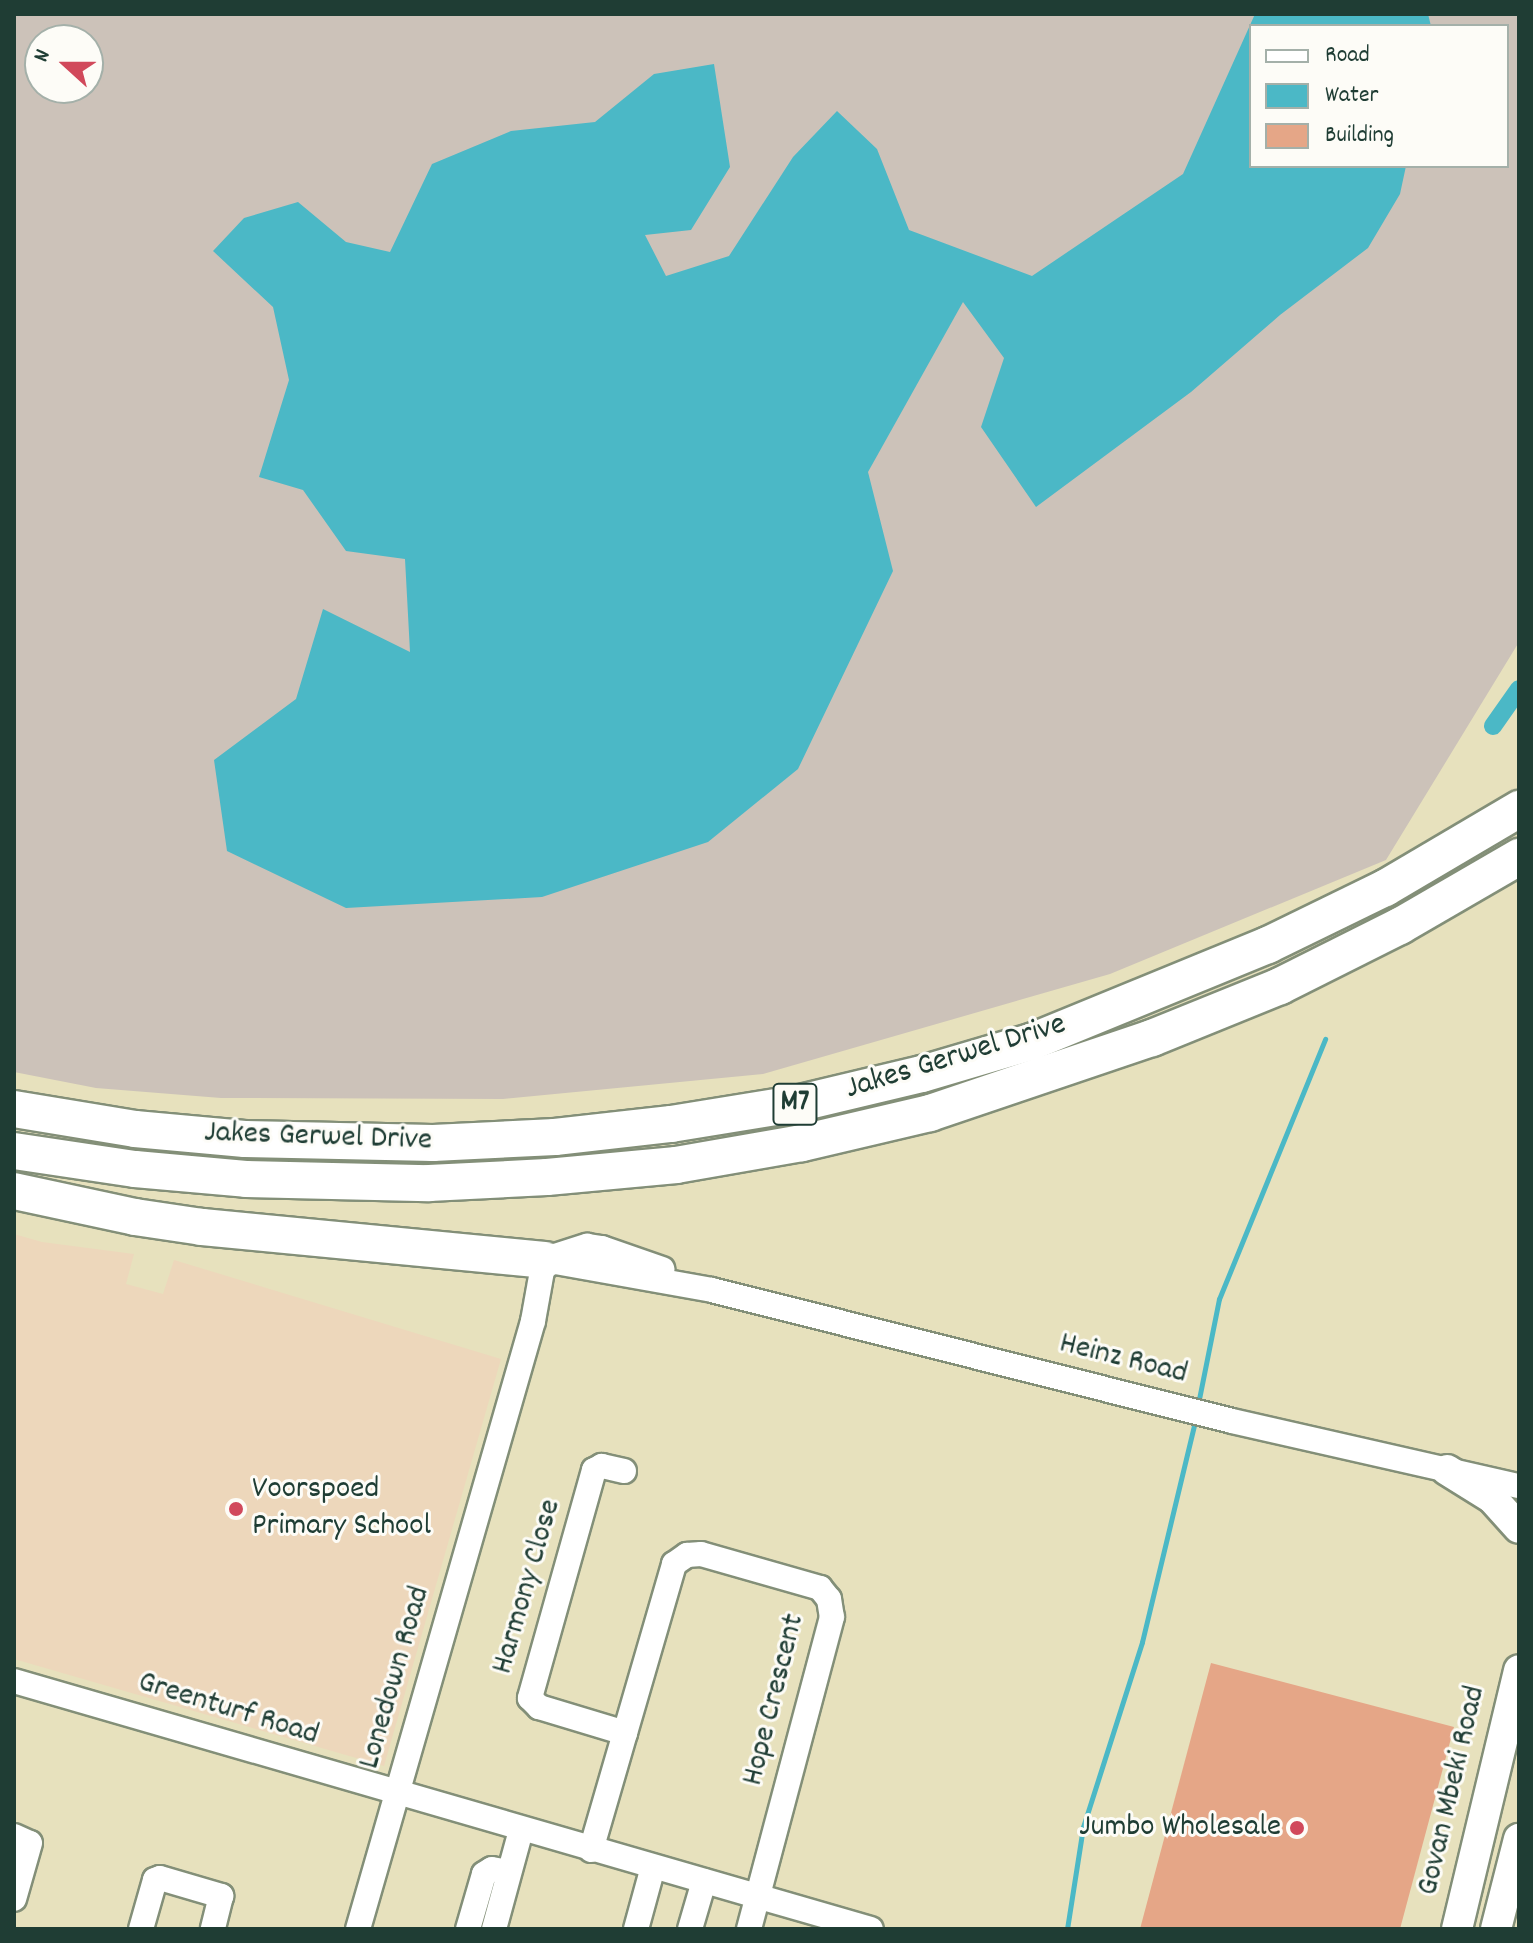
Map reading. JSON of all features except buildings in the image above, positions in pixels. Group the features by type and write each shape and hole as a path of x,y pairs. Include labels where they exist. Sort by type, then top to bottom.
{"highway":[{"name":"Jakes Gerwel Drive","path":"14,1109 135,1129 245,1139 433,1143 657,1126 800,1103 922,1074 1031,1042 1268,945 1385,888 1519,809"},
{"name":"Jakes Gerwel Drive","path":"14,1151 135,1169 246,1179 429,1183 547,1177 676,1165 802,1143 930,1113 1152,1038 1280,986 1400,926 1519,857"},
{"path":"14,1191 135,1217 202,1227 544,1260"}],"main road":[{"path":"1447,1470 1492,1498 1519,1528"},
{"name":"Govan Mbeki Road","path":"1457,1929 1519,1670"},
{"path":"1496,1929 1519,1839"}],"street":[{"name":"Heinz Road","path":"544,1260 577,1248 602,1248 712,1290"},
{"name":"Heinz Road","path":"544,1260 712,1290 1232,1421 1519,1486"},
{"name":"Lonedown Road","path":"358,1929 533,1321 544,1260"},
{"path":"533,1321 555,1286 573,1276 600,1269"},
{"name":"Harmony Close","path":"624,1471 602,1466 594,1470 530,1698 539,1707 625,1733"},
{"name":"Hope Crescent","path":"591,1850 674,1564 683,1557 701,1554 820,1588 826,1594 832,1617 758,1897"},
{"name":"Greenturf Road","path":"14,1681 871,1929"},
{"path":"494,1929 521,1830"},
{"path":"14,1836 30,1843 14,1899"},
{"path":"636,1929 653,1867"},
{"path":"468,1929 484,1874 492,1869 509,1872"},
{"path":"141,1929 155,1880 160,1878 221,1896 213,1929"},
{"path":"690,1929 704,1881"},
{"path":"749,1929 758,1897"}],"shaded area":[{"path":"14,14 1519,14 1519,642 1386,860 1110,974 763,1074 503,1099 221,1098 96,1088 14,1072"},
{"name":"Voorspoed Primary School","path":"14,1234 42,1242 134,1254 126,1284 163,1294 174,1260 501,1359 384,1766 14,1659"}],"water":[{"path":"1255,14 1428,14 1430,24 1250,24"},
{"path":"1249,27 1249,168 1406,168 1400,194 1368,248 1280,315 1191,392 1036,507 981,427 1004,358 963,302 868,472 893,571 798,769 708,842 542,897 346,908 227,851 214,760 296,699 323,609 410,652 405,559 346,551 303,490 259,477 289,380 273,307 213,251 244,218 298,202 346,242 390,252 432,164 511,131 595,122 654,74 714,64 730,167 691,230 645,235 666,276 729,256 793,157 837,111 877,149 909,230 1032,276 1183,174"}],"waterway":[{"path":"1493,726 1519,689"},
{"path":"1198,1404 1219,1299 1325,1039"},
{"path":"1067,1929 1083,1827 1142,1642 1196,1417"}],"place":[{"name":"Voorspoed Primary School","path":"236,1509"},
{"name":"Jumbo Wholesale","path":"1297,1828"}]}
